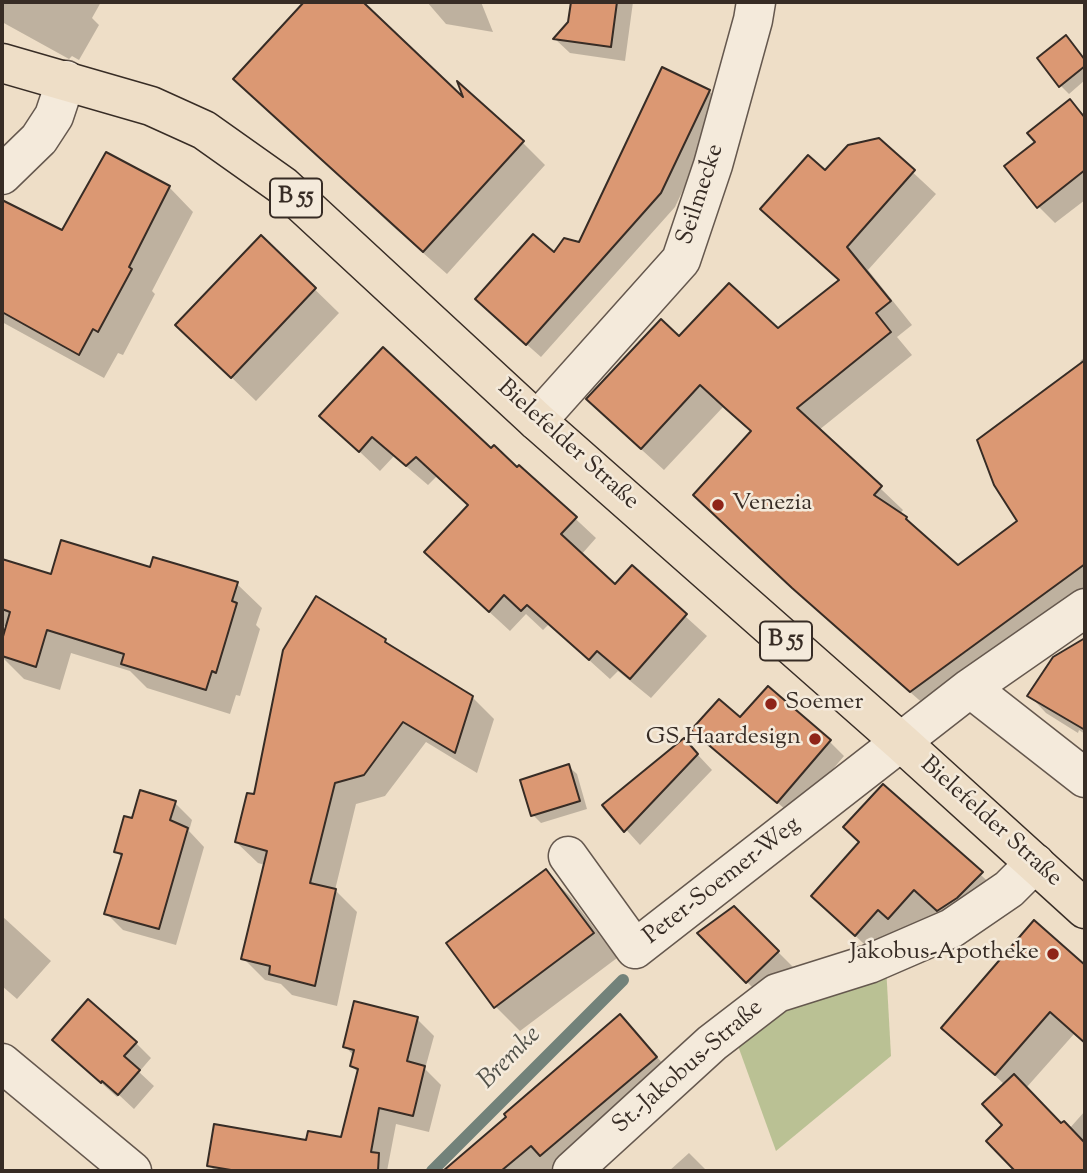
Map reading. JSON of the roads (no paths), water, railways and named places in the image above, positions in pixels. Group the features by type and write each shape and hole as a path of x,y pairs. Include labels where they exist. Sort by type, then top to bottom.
{"main road":[{"name":"Bielefelder Straße","path":"2,63 151,106 204,130 283,186 537,421 902,743 1085,909"}],"street":[{"name":"Seilmecke","path":"537,421 681,260 713,165 756,2"},
{"path":"2,175 39,139 54,116 66,80"},
{"path":"902,743 970,688 1085,608"},
{"path":"970,688 1085,778"},
{"name":"Peter-Soemer-Weg","path":"568,856 635,949 902,743"},
{"name":"St.-Jakobus-Straße","path":"572,1171 712,1043 777,993 869,964 952,928 1009,889 1035,863"},
{"path":"2,1063 132,1171"}],"waterway":[{"name":"Bremke","path":"432,1171 623,980"}],"place":[{"name":"Venezia","path":"718,505"},
{"name":"Soemer","path":"771,704"},
{"name":"GS Haardesign","path":"815,739"},
{"name":"Jakobus-Apotheke","path":"1053,954"}]}
